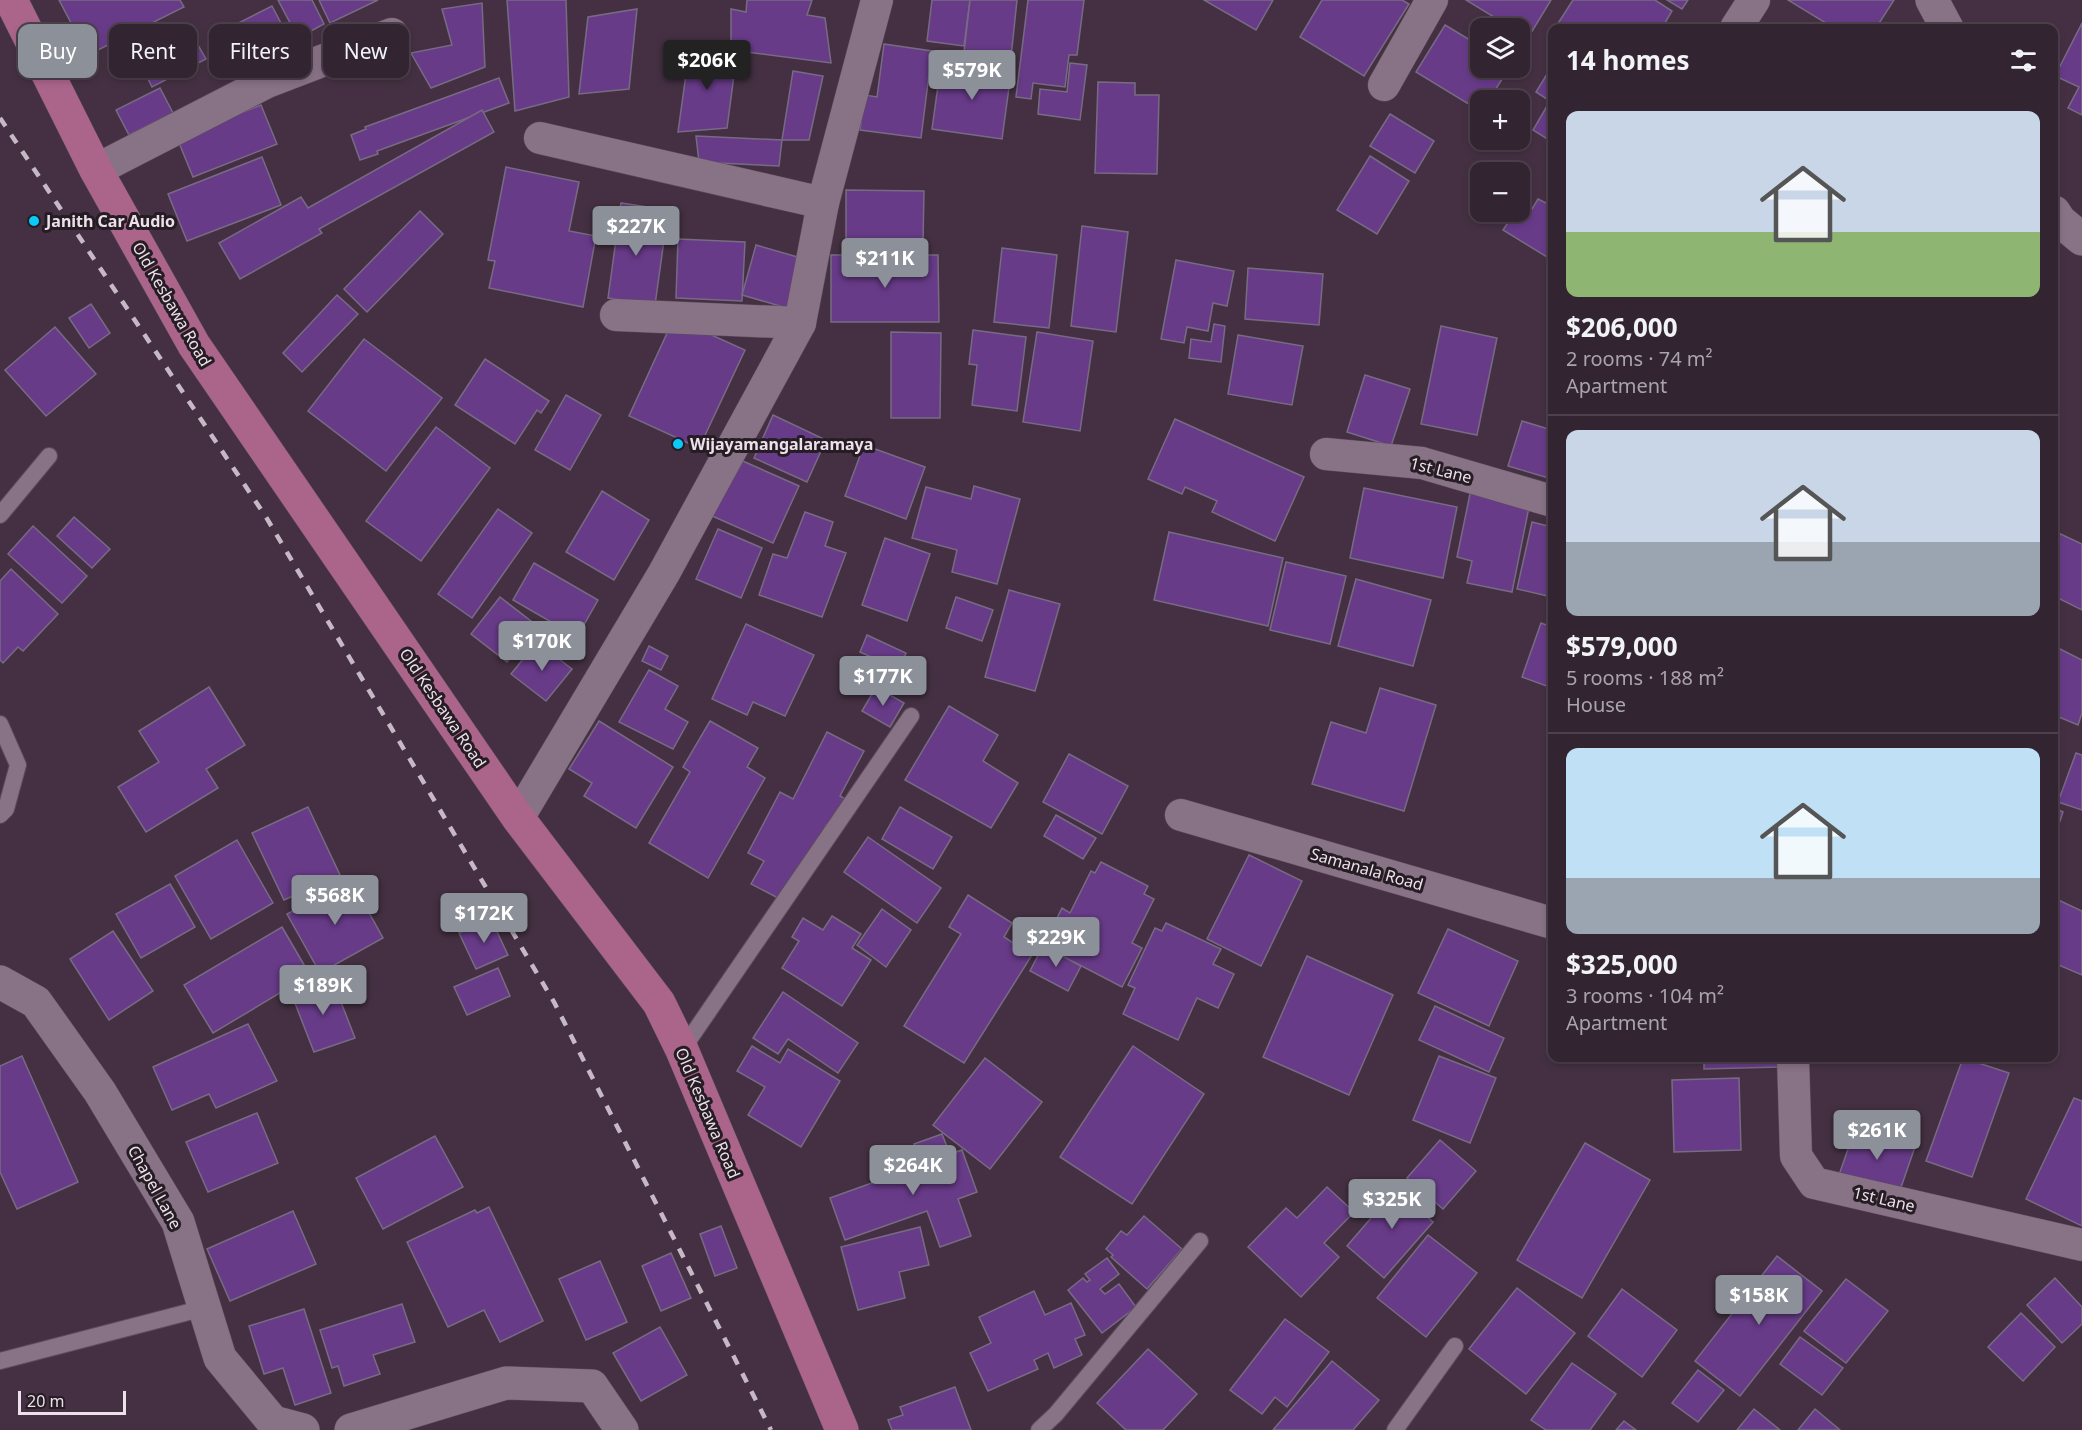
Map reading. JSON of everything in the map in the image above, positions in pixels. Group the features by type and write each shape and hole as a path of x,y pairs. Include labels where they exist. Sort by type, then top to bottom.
{"main road":[{"name":"Old Kesbawa Road","path":"11,0 96,170 194,345 518,818 659,1004 682,1050 842,1430"}],"street":[{"path":"518,818 664,573 800,323 823,203 877,0"},
{"path":"1384,85 1432,0"},
{"path":"1739,24 1754,0"},
{"path":"1932,0 1945,24"},
{"path":"96,170 267,82 323,60"},
{"path":"540,138 823,203"},
{"path":"2058,218 2082,239"},
{"path":"616,315 800,323"},
{"name":"1st Lane","path":"1326,454 1422,463 1548,500"},
{"name":"Samanala Road","path":"1180,815 1548,922"},
{"name":"Chapel Lane","path":"0,982 36,1002 100,1092 178,1222 220,1358 278,1427"},
{"name":"1st Lane","path":"1793,1062 1796,1156 1814,1183 2082,1245"},
{"path":"351,1430 506,1383 592,1386 622,1430"}],"lane":[{"path":"0,515 49,456"},
{"path":"682,1050 911,716"},
{"path":"0,724 18,765 6,809 0,814"},
{"path":"1039,1430 1056,1414 1200,1241"},
{"path":"0,1361 204,1308"},
{"path":"1395,1430 1455,1346"}],"building":[{"path":"59,0 180,0 184,7 150,24 109,24 109,44 97,50 97,24 72,24"},
{"path":"278,0 312,0 324,24 311,31 311,24 291,24"},
{"path":"319,0 378,0 330,23"},
{"path":"507,0 566,0 569,97 515,111"},
{"path":"747,0 812,0 807,15 825,18 831,63 731,50 731,9 746,12"},
{"path":"932,0 970,0 964,46 927,41"},
{"path":"970,0 1017,0 1010,67 963,61"},
{"path":"1028,0 1084,0 1077,55 1069,55 1065,87 1033,83 1031,99 1016,97"},
{"path":"1204,0 1273,0 1256,30"},
{"path":"1322,0 1402,0 1409,4 1364,76 1300,37"},
{"path":"1466,0 1551,0 1530,35 1530,18 1496,18"},
{"path":"1573,0 1655,0 1672,11 1664,24 1558,24"},
{"path":"1667,0 1688,0 1682,9"},
{"path":"1788,0 1894,0 1879,24 1827,24"},
{"path":"482,3 485,67 431,88 411,53 452,45 442,9"},
{"path":"272,6 281,24 237,24"},
{"path":"637,9 629,89 579,94 588,17"},
{"path":"2082,23 2082,115 2068,108 2079,87 2058,77 2058,70"},
{"path":"1445,25 1470,40 1470,78 1503,78 1495,90 1470,90 1470,105 1416,72"},
{"path":"197,43 206,59 197,64"},
{"path":"884,44 932,51 921,138 860,130 865,95 877,97"},
{"path":"690,45 736,60 727,128 678,132"},
{"path":"1070,63 1087,65 1080,120 1038,114 1040,89 1067,92"},
{"path":"941,64 1011,73 1002,139 932,129"},
{"path":"793,71 823,76 809,140 782,140"},
{"path":"1548,72 1548,100 1536,92"},
{"path":"148,78 169,78 152,87"},
{"path":"499,78 509,103 377,151 378,154 360,160 351,135 366,129 365,127"},
{"path":"1098,82 1135,83 1135,95 1159,95 1157,174 1095,173"},
{"path":"160,88 173,113 129,135 116,110"},
{"path":"1548,104 1548,139 1533,130"},
{"path":"261,105 277,144 193,177 177,138"},
{"path":"482,110 494,132 319,229 322,233 240,279 219,243 301,197 308,208"},
{"path":"1390,114 1434,141 1415,173 1370,146"},
{"path":"696,136 782,140 779,166 699,162"},
{"path":"1370,156 1409,181 1377,234 1337,210"},
{"path":"262,157 281,205 187,241 168,194"},
{"path":"506,167 579,182 569,231 596,236 583,307 489,288 495,261 488,260"},
{"path":"846,190 924,191 923,243 846,241"},
{"path":"1538,199 1548,204 1547,257 1503,230 1508,222 1530,222 1530,208 1532,209"},
{"path":"621,203 654,208 650,232 665,233 655,305 608,298"},
{"path":"420,211 443,234 367,312 344,289"},
{"path":"1082,226 1128,232 1116,332 1071,326"},
{"path":"678,239 745,242 742,301 676,298"},
{"path":"756,245 801,258 787,308 742,295"},
{"path":"1002,248 1057,255 1049,328 994,322"},
{"path":"831,255 938,255 939,322 831,322"},
{"path":"1176,260 1234,271 1227,306 1213,303 1208,331 1187,327 1184,343 1161,339"},
{"path":"1248,268 1323,274 1319,325 1245,319"},
{"path":"337,295 358,314 302,372 283,353"},
{"path":"91,304 110,333 89,348 69,318"},
{"path":"674,318 745,350 699,448 629,416"},
{"path":"1214,324 1225,326 1221,362 1189,358 1191,339 1211,342"},
{"path":"1441,326 1497,338 1477,435 1421,424"},
{"path":"55,327 96,374 46,416 5,370"},
{"path":"973,330 1026,337 1017,411 972,405 977,365 969,364"},
{"path":"891,332 941,333 940,418 891,418"},
{"path":"1037,332 1093,341 1080,431 1023,422"},
{"path":"1238,335 1303,346 1292,405 1228,394"},
{"path":"364,339 442,398 386,471 308,411"},
{"path":"485,359 549,401 541,413 537,410 515,444 455,405"},
{"path":"1365,375 1410,389 1391,446 1347,432"},
{"path":"566,395 601,415 570,470 535,450"},
{"path":"773,415 826,440 807,482 754,458"},
{"path":"1175,419 1304,477 1275,541 1212,512 1217,501 1185,487 1182,494 1148,479"},
{"path":"1522,421 1548,429 1548,478 1508,466"},
{"path":"436,427 490,468 421,561 366,521"},
{"path":"864,445 925,467 906,519 845,496"},
{"path":"736,458 799,486 773,543 710,515"},
{"path":"974,486 1020,499 997,584 952,572 957,550 912,538 926,487 971,499"},
{"path":"1364,488 1457,507 1443,578 1350,558"},
{"path":"1471,489 1530,502 1512,592 1467,583 1472,561 1457,557"},
{"path":"602,491 649,520 614,580 566,552"},
{"path":"498,509 532,533 472,618 438,594"},
{"path":"805,512 833,522 825,546 846,553 822,617 759,595 773,554 787,558"},
{"path":"74,517 110,549 92,568 57,536"},
{"path":"1532,522 1548,526 1548,596 1517,589"},
{"path":"33,526 87,576 62,603 8,554"},
{"path":"718,529 762,548 741,598 696,579"},
{"path":"1169,532 1283,558 1268,626 1154,600"},
{"path":"2058,533 2082,544 2082,610 2058,598"},
{"path":"885,538 930,554 907,621 862,605"},
{"path":"1286,562 1346,576 1330,644 1270,630"},
{"path":"534,563 598,600 577,637 513,600"},
{"path":"11,569 58,614 23,651 18,647 3,663 0,660 0,581"},
{"path":"1356,579 1431,600 1413,666 1338,646"},
{"path":"1009,590 1060,604 1035,691 985,677"},
{"path":"500,597 536,625 507,662 471,634"},
{"path":"956,597 993,610 982,641 946,628"},
{"path":"1541,623 1548,626 1548,687 1522,677"},
{"path":"746,624 814,655 785,716 753,702 747,715 712,699"},
{"path":"867,635 906,653 899,669 860,652"},
{"path":"537,642 572,669 546,701 511,674"},
{"path":"649,646 668,656 661,670 642,661"},
{"path":"2058,648 2082,660 2082,713 2078,725 2058,717"},
{"path":"649,670 678,686 665,709 688,722 673,749 619,722"},
{"path":"209,687 245,745 206,769 218,788 146,832 118,787 159,762 139,731"},
{"path":"876,687 904,703 890,727 862,711"},
{"path":"1380,688 1436,705 1404,811 1312,784 1331,722 1366,733"},
{"path":"949,706 998,735 983,761 1018,783 991,828 905,780"},
{"path":"599,721 673,767 636,828 584,796 592,783 569,769"},
{"path":"710,721 758,748 747,767 765,778 708,878 649,843 690,772 683,767"},
{"path":"827,732 864,751 840,796 847,800 832,828 826,825 798,880 780,899 751,884 764,861 748,853 780,792 793,799"},
{"path":"2076,753 2082,755 2082,810 2058,802"},
{"path":"1069,754 1128,786 1102,834 1043,802"},
{"path":"308,807 340,875 284,900 252,833"},
{"path":"900,807 952,837 933,869 882,839"},
{"path":"2058,810 2063,812 2058,827"},
{"path":"1056,815 1096,838 1083,859 1044,836"},
{"path":"868,837 941,888 917,923 844,872"},
{"path":"237,840 273,903 211,939 175,876"},
{"path":"1249,855 1302,881 1261,966 1207,939"},
{"path":"1101,862 1148,886 1144,894 1154,899 1132,943 1142,948 1122,987 1043,946 1062,908 1070,913 1091,871 1095,873"},
{"path":"351,880 383,938 320,973 287,914"},
{"path":"170,884 195,927 141,958 116,914"},
{"path":"968,895 1012,923 1004,937 1032,955 964,1063 904,1026 961,934 949,927"},
{"path":"2058,900 2082,911 2082,975 2058,965"},
{"path":"882,909 911,930 886,967 857,945"},
{"path":"832,916 861,934 852,948 871,960 842,1006 782,968 799,941 792,937 803,918 823,930"},
{"path":"491,919 508,955 476,969 459,933"},
{"path":"1166,923 1221,949 1213,964 1234,974 1218,1008 1197,998 1178,1040 1123,1014 1135,988 1128,985 1155,928 1162,931"},
{"path":"282,927 310,975 213,1033 184,985"},
{"path":"1448,929 1518,961 1489,1026 1418,993"},
{"path":"113,931 153,991 109,1020 70,959"},
{"path":"1043,946 1081,966 1068,991 1030,971"},
{"path":"1307,956 1393,995 1349,1095 1263,1057"},
{"path":"498,968 510,996 467,1015 454,987"},
{"path":"332,979 355,1038 314,1052 291,993"},
{"path":"783,992 858,1043 838,1073 788,1039 778,1054 753,1038"},
{"path":"1435,1006 1504,1038 1489,1072 1419,1040"},
{"path":"248,1024 277,1081 216,1108 209,1094 172,1110 153,1067"},
{"path":"752,1046 780,1063 788,1049 840,1081 801,1147 748,1115 765,1087 737,1071"},
{"path":"1133,1046 1204,1094 1132,1204 1060,1157"},
{"path":"22,1056 78,1182 17,1209 0,1172 0,1066"},
{"path":"1439,1056 1496,1078 1470,1143 1413,1120"},
{"path":"985,1058 1042,1102 990,1169 933,1125"},
{"path":"1704,1062 1779,1062 1780,1067 1704,1069"},
{"path":"1962,1062 1975,1062 2009,1073 1972,1177 1926,1161"},
{"path":"1739,1078 1741,1150 1674,1152 1672,1080"},
{"path":"2074,1098 2082,1101 2082,1226 2026,1199"},
{"path":"257,1113 278,1163 208,1192 186,1142"},
{"path":"1856,1126 1915,1147 1898,1196 1839,1175"},
{"path":"942,1134 950,1154 962,1150 977,1192 958,1199 971,1236 940,1247 927,1211 845,1240 830,1198 922,1165 914,1144"},
{"path":"435,1136 463,1187 383,1229 356,1178"},
{"path":"1440,1140 1476,1171 1443,1209 1407,1178"},
{"path":"1585,1143 1650,1180 1582,1298 1517,1260"},
{"path":"1402,1182 1431,1206 1424,1214 1433,1222 1384,1278 1347,1246"},
{"path":"1327,1187 1354,1212 1324,1243 1339,1257 1301,1297 1248,1247 1286,1208 1297,1218"},
{"path":"489,1207 543,1321 500,1342 484,1310 448,1327 407,1242 475,1210 477,1213"},
{"path":"293,1211 316,1264 230,1301 207,1249"},
{"path":"1144,1216 1182,1249 1147,1289 1111,1257 1113,1255 1106,1249 1121,1231 1127,1235"},
{"path":"721,1226 737,1268 715,1276 700,1234"},
{"path":"920,1227 929,1265 899,1272 905,1298 858,1310 841,1247"},
{"path":"1428,1235 1477,1273 1426,1337 1377,1298"},
{"path":"671,1253 691,1298 661,1311 642,1266"},
{"path":"1777,1256 1822,1291 1740,1396 1695,1361"},
{"path":"1107,1258 1119,1274 1100,1289 1105,1294 1119,1284 1136,1307 1102,1333 1068,1290 1083,1278 1087,1282 1090,1280 1085,1274"},
{"path":"600,1261 627,1322 586,1340 559,1279"},
{"path":"2055,1278 2082,1307 2082,1324 2062,1343 2027,1305"},
{"path":"1846,1279 1888,1311 1846,1363 1804,1331"},
{"path":"1517,1288 1575,1333 1526,1394 1469,1349"},
{"path":"1622,1289 1677,1330 1642,1377 1588,1336"},
{"path":"1034,1291 1045,1315 1071,1303 1085,1335 1075,1339 1082,1355 1054,1368 1048,1353 1034,1360 1038,1369 988,1391 970,1353 991,1343 979,1317"},
{"path":"402,1304 415,1342 373,1355 380,1374 344,1386 338,1366 332,1368 320,1330"},
{"path":"304,1309 331,1393 295,1405 283,1368 264,1374 249,1326"},
{"path":"2021,1313 2055,1347 2023,1381 1988,1347"},
{"path":"1285,1319 1329,1352 1287,1407 1275,1397 1262,1414 1230,1390"},
{"path":"660,1327 687,1375 641,1401 613,1353"},
{"path":"1800,1337 1843,1368 1822,1395 1780,1364"},
{"path":"1148,1349 1197,1394 1163,1430 1126,1430 1097,1403"},
{"path":"1332,1361 1379,1400 1353,1430 1273,1430"},
{"path":"1572,1363 1616,1394 1590,1430 1546,1430 1531,1420"},
{"path":"1698,1370 1724,1390 1698,1422 1672,1403"},
{"path":"955,1387 971,1430 892,1430 888,1420 903,1415 900,1407"},
{"path":"1754,1409 1780,1430 1737,1430"},
{"path":"1815,1409 1840,1430 1798,1430"},
{"path":"1624,1421 1636,1430 1616,1430"}],"railway":[{"path":"0,118 266,517 554,1002 771,1430"}],"place":[{"name":"Janith Car Audio","path":"34,221"},
{"name":"Wijayamangalaramaya","path":"678,444"}]}
